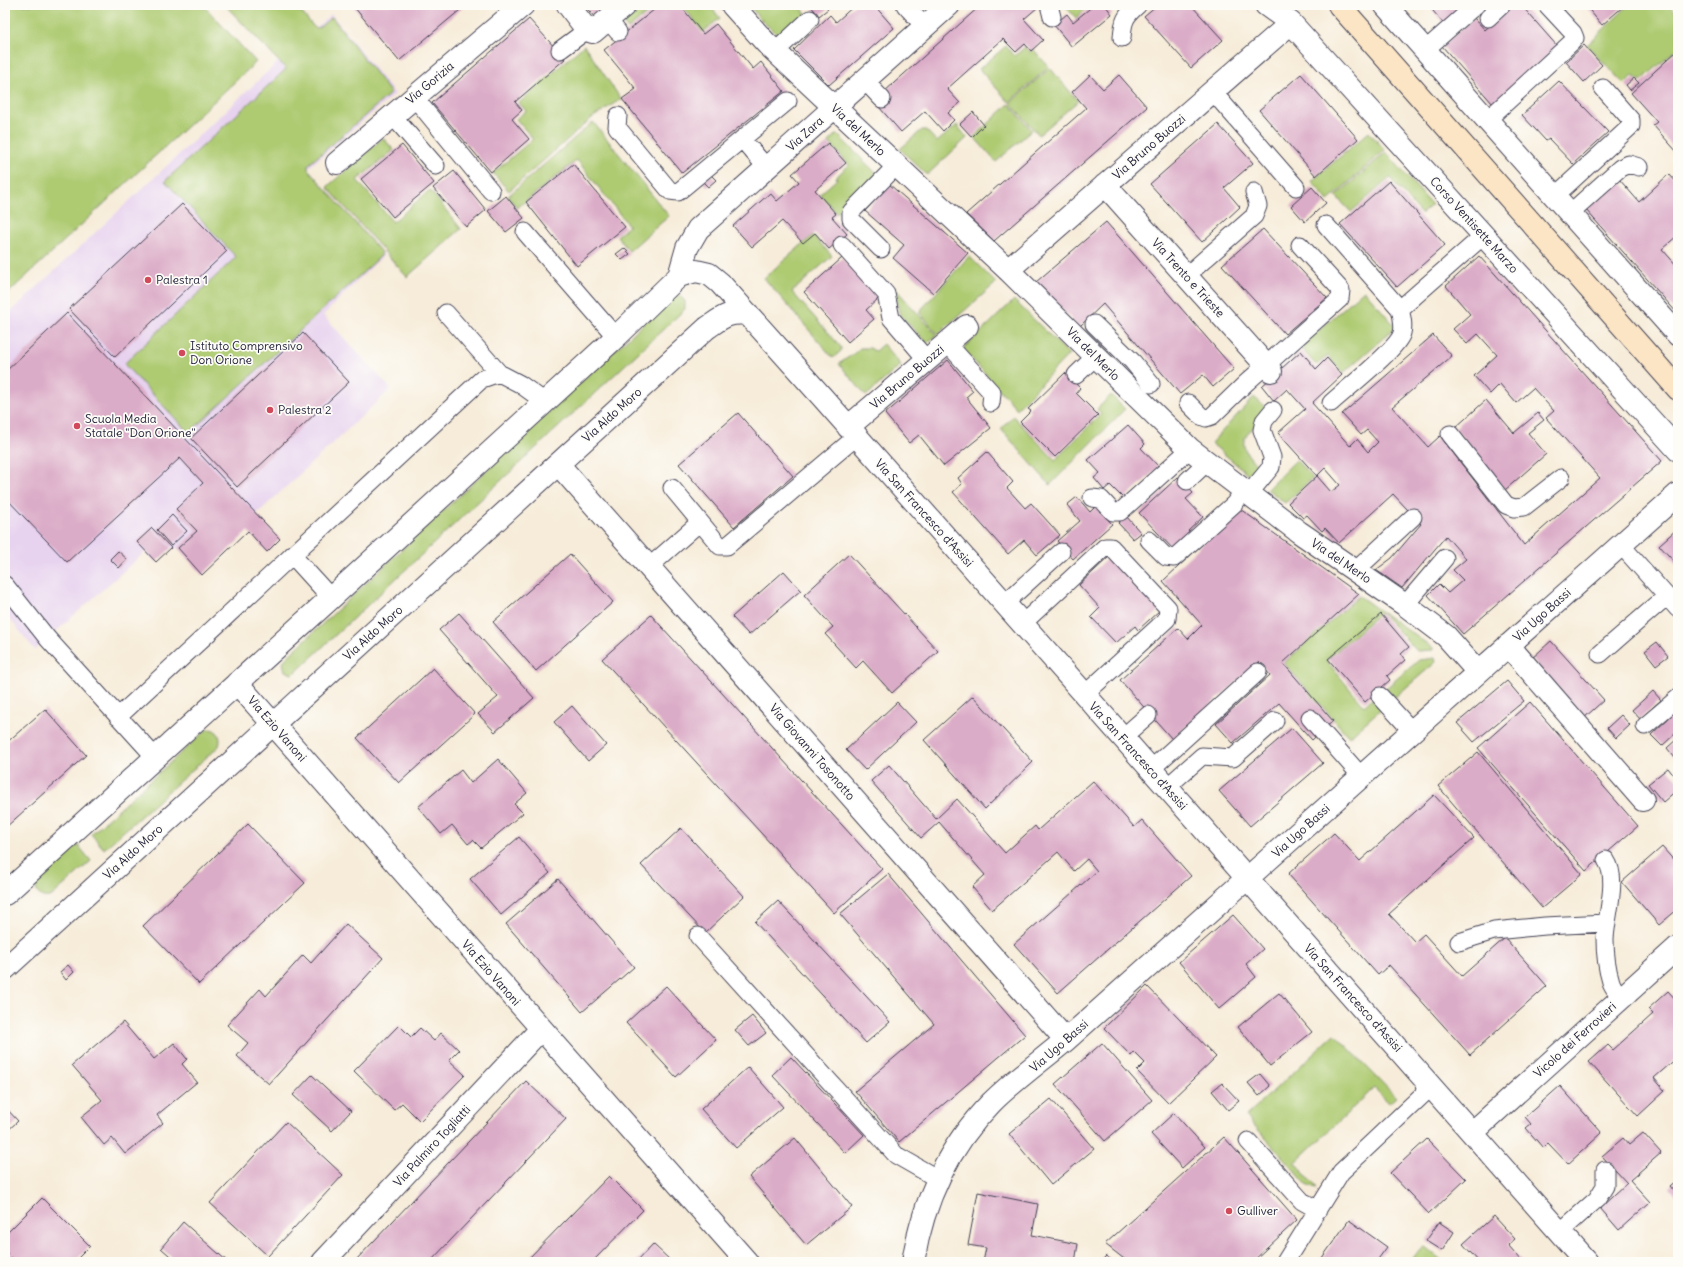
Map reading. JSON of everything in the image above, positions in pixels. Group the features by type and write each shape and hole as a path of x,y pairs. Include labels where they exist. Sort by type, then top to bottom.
{"main road":[{"path":"1339,5 1678,389"}],"street":[{"name":"Via Gorizia","path":"337,162 523,5"},
{"path":"568,5 587,30 593,32 613,26 625,5"},
{"name":"Via del Merlo","path":"732,5 775,52 1008,270 1095,357 1149,386 1190,449 1299,532 1405,605 1446,636 1478,672"},
{"name":"Via Zara","path":"679,276 687,248 698,229 949,5"},
{"name":"Corso Ventisette Marzo","path":"1266,5 1291,23 1678,450"},
{"path":"1385,5 1678,335"},
{"name":"Via Bruno Buozzi","path":"1008,270 1291,23"},
{"name":"Via Trento e Trieste","path":"1105,185 1269,368"},
{"name":"Via San Francesco d'Assisi","path":"679,276 696,271 709,274 720,283 1586,1262"},
{"path":"5,894 616,337 679,276"},
{"name":"Via Aldo Moro","path":"5,969 707,328 723,317 734,313 748,314"},
{"name":"Via Bruno Buozzi","path":"852,432 927,360 967,326"},
{"name":"Via Giovanni Tosonotto","path":"558,464 1066,1040"},
{"name":"Via Ugo Bassi","path":"917,1238 923,1217 938,1179 952,1152 967,1129 992,1103 1066,1040 1678,494"},
{"path":"1508,645 1643,800"},
{"name":"Via Ezio Vanoni","path":"237,683 747,1262"},
{"name":"Vicolo dei Ferrovieri","path":"1472,1132 1678,947"},
{"name":"Via Palmiro Togliatti","path":"323,1262 541,1029"},
{"path":"904,1262 917,1238"},
{"path":"913,1262 917,1238"}],"lane":[{"path":"905,5 925,27"},
{"path":"1122,38 1123,23 1129,12 1138,5"},
{"path":"1425,50 1476,5"},
{"path":"1488,18 1502,5"},
{"path":"1487,120 1575,38 1554,7"},
{"path":"775,52 810,19"},
{"path":"560,50 587,30"},
{"path":"865,81 882,99"},
{"path":"1555,196 1631,126 1631,120 1603,88"},
{"path":"1213,92 1296,187"},
{"path":"414,97 491,191"},
{"path":"618,116 618,127 670,191 678,192 788,101"},
{"path":"392,115 436,166"},
{"path":"742,139 767,168"},
{"path":"1570,213 1620,168 1629,164 1639,167"},
{"path":"881,249 851,218 851,212 896,166"},
{"path":"1186,276 1254,216 1258,206 1254,192"},
{"path":"1326,225 1400,309 1403,318 1402,335 1393,348 1331,403"},
{"path":"525,232 616,337"},
{"path":"1400,309 1483,236"},
{"path":"842,245 886,294 890,318 927,360"},
{"path":"1188,403 1201,416 1206,418 1212,416 1269,368 1340,299 1341,290 1300,245"},
{"path":"446,313 499,372 520,384 545,402"},
{"path":"1094,324 1133,362 1149,386"},
{"path":"947,343 992,393 992,403"},
{"path":"1076,375 1095,357"},
{"path":"118,718 482,379 499,372"},
{"path":"1149,540 1166,558 1174,558 1246,493 1271,467 1272,457 1262,430 1264,421 1274,410"},
{"path":"672,488 720,546 727,546 852,432"},
{"path":"1450,434 1468,465 1506,505 1514,508 1524,507 1561,478"},
{"path":"1092,498 1101,499 1113,512 1120,512 1190,449"},
{"path":"1187,481 1207,462"},
{"path":"1355,571 1413,516"},
{"path":"649,567 700,522"},
{"path":"1600,654 1673,602 1621,545"},
{"path":"1022,624 1105,547 1112,547 1168,608 1167,619 1084,695"},
{"path":"1004,604 1061,552"},
{"path":"292,555 331,598"},
{"path":"1405,605 1445,558"},
{"path":"5,585 48,639 118,718 155,757"},
{"path":"1150,770 1258,672"},
{"path":"1380,696 1412,731"},
{"path":"1645,726 1678,698"},
{"path":"1122,738 1148,715"},
{"path":"1310,718 1362,776"},
{"path":"1166,788 1202,756 1233,758 1274,721"},
{"path":"1606,860 1611,867 1612,877 1606,923 1606,956 1612,983 1621,998"},
{"path":"1459,942 1494,932 1545,926 1606,923"},
{"path":"698,936 896,1155 938,1179"},
{"path":"1286,1262 1342,1172 1431,1087"},
{"path":"1248,1141 1302,1201 1318,1210"},
{"path":"1560,1232 1597,1199 1605,1186 1605,1170"}],"shaded area":[{"name":"Istituto Comprensivo Don Orione","path":"331,14 395,94 308,168 384,255 323,315 391,389 244,526 248,531 202,575 178,548 171,548 156,562 145,552 35,650 5,613 5,317"}],"green space":[{"path":"5,5 203,5 256,62 5,296"},
{"path":"225,5 295,5 315,28 318,28 332,17 391,93 308,165 308,169 381,252 381,256 189,433 124,364 236,257 165,181 286,69"},
{"path":"641,5 657,5 628,29 622,21"},
{"path":"682,5 709,5 720,18 703,32"},
{"path":"749,5 803,5 802,8 806,15 779,36 760,19"},
{"path":"1064,5 1090,5 1076,18"},
{"path":"1629,5 1669,5 1678,15 1678,48 1641,81 1633,76 1624,84 1587,45"},
{"path":"584,45 621,99 592,118 509,191 493,173 533,139 516,119 526,111 519,103"},
{"path":"1006,46 1015,56 1025,47 1030,52 1033,49 1049,67 1009,102 979,69"},
{"path":"1050,68 1078,101 1039,135 1010,103"},
{"path":"1009,104 1032,130 996,162 974,137"},
{"path":"593,122 669,216 629,251 617,236 629,226 577,160 517,208 508,196"},
{"path":"957,125 967,138 927,175 900,149 922,130 926,130 937,142"},
{"path":"1369,132 1385,150 1328,201 1312,181"},
{"path":"837,134 878,175 837,213 820,194 837,179 836,177 849,165 829,142"},
{"path":"383,138 394,150 357,180 393,222 430,190 461,229 407,277 327,187"},
{"path":"1386,152 1432,205 1421,214 1390,178 1351,212 1336,196"},
{"path":"813,235 832,256 792,292 841,347 841,351 833,358 764,278"},
{"path":"969,256 996,283 938,334 919,312"},
{"path":"893,286 937,335 927,343 900,315"},
{"path":"1364,290 1396,327 1343,373 1328,356 1316,365 1300,347"},
{"path":"679,295 685,301 685,309 297,671 292,674 285,671 283,663 286,658 673,296"},
{"path":"1014,300 1069,354 1017,409 963,349"},
{"path":"883,344 901,365 866,396 839,364 860,348 870,348 875,351"},
{"path":"1111,395 1125,409 1050,485 1001,429 1013,416 1055,460 1101,414 1097,409"},
{"path":"1254,397 1265,407 1263,415 1248,432 1245,438 1244,445 1247,453 1256,464 1249,475 1211,443"},
{"path":"1296,460 1313,478 1285,503 1267,489"},
{"path":"1359,596 1434,650 1417,651 1381,612 1326,660 1364,706 1372,699 1381,709 1349,737 1284,663"},
{"path":"1435,658 1436,662 1394,698 1386,688 1419,660"},
{"path":"208,729 217,732 220,740 219,746 104,849 91,834"},
{"path":"78,845 91,861 52,896 41,896 36,890 38,881"},
{"path":"1335,1034 1396,1097 1389,1103 1374,1088 1295,1163 1317,1188 1309,1187 1246,1116"},
{"path":"1424,1246 1444,1262 1410,1262"}],"building":[{"path":"357,5 466,5 399,61 354,7"},
{"path":"584,5 612,5 596,19"},
{"path":"660,5 680,5 703,34 716,24 753,69 761,62 784,91 682,173 622,99 636,89 604,50"},
{"path":"810,5 825,5 828,9 819,16"},
{"path":"855,5 874,5 894,28 829,85 794,50 830,15 836,22"},
{"path":"981,5 1036,5 1038,7 1024,19 1043,40 1031,51 1025,44 1016,52 1003,39 947,89 960,103 948,113 954,120 943,131 925,111 901,132 879,107 884,92"},
{"path":"1094,5 1105,5 1112,14 1072,47 1054,25 1067,14 1073,22"},
{"path":"1157,5 1191,5 1223,40 1191,68 1144,16"},
{"path":"1428,5 1466,5 1444,24"},
{"path":"1513,5 1521,5 1558,47 1493,104 1442,46 1474,18 1485,30"},
{"path":"1585,5 1625,5 1602,25"},
{"path":"529,19 565,59 515,102 522,110 512,119 529,139 491,172 432,103"},
{"path":"1584,45 1602,65 1584,82 1566,62"},
{"path":"1678,50 1678,153 1653,125 1657,122 1631,93"},
{"path":"1301,74 1358,139 1316,176 1259,110"},
{"path":"1090,75 1103,89 1119,75 1147,107 994,241 966,214 1086,108 1072,92"},
{"path":"1634,78 1639,83 1630,90 1626,85"},
{"path":"1559,81 1608,132 1573,164 1549,139 1546,141 1522,115"},
{"path":"973,112 984,125 972,137 960,124"},
{"path":"1218,124 1253,163 1224,188 1240,207 1202,242 1150,184"},
{"path":"828,143 846,163 815,190 836,214 832,217 847,234 829,249 815,233 803,243 782,221 752,247 733,226 770,193 777,201 799,182 792,174"},
{"path":"402,145 434,183 393,217 361,179"},
{"path":"573,164 625,227 577,266 526,202"},
{"path":"454,171 486,210 466,227 433,188"},
{"path":"1669,174 1678,184 1678,235 1662,249 1678,267 1678,314 1586,210 1619,179 1639,202"},
{"path":"711,175 716,180 708,187 703,182"},
{"path":"1389,181 1445,245 1397,287 1340,224"},
{"path":"889,184 968,253 933,293 893,258 904,245 865,211"},
{"path":"1312,187 1326,203 1305,222 1291,206"},
{"path":"506,196 524,218 506,232 488,211"},
{"name":"Palestra 1","path":"182,204 227,251 115,357 69,309"},
{"path":"1106,222 1234,369 1213,387 1203,375 1180,394 1103,304 1079,327 1036,282"},
{"path":"1263,229 1327,298 1285,334 1222,265"},
{"path":"624,248 630,254 622,260 616,254"},
{"path":"1479,256 1662,461 1463,634 1428,595 1439,584 1448,593 1463,580 1453,570 1466,559 1446,536 1402,588 1376,570 1392,558 1421,524 1393,494 1339,543 1325,528 1322,531 1307,515 1303,518 1288,503 1317,476 1278,433 1305,409 1287,389 1274,401 1262,386 1301,351 1316,369 1327,358 1342,375 1312,403 1350,446 1357,439 1368,452 1378,442 1367,430 1361,435 1342,414 1433,335 1452,356 1392,407 1428,447 1440,436 1524,545 1600,478 1546,418 1554,411 1533,388 1516,403 1500,384 1490,394 1474,376 1497,355 1478,334 1467,344 1453,329 1470,314 1446,286","holes":["1325,468 1340,485 1331,492 1317,476"]},
{"path":"842,258 879,298 866,310 874,319 848,342 804,292"},
{"name":"Scuola Media Statale \"Don Orione\"","path":"67,313 280,539 267,552 248,531 202,575 178,548 197,531 176,509 203,483 180,458 67,562 5,497 5,372"},
{"name":"Palestra 2","path":"303,333 349,382 237,487 191,438"},
{"path":"948,360 973,391 966,397 991,428 944,466 919,435 909,443 885,414"},
{"path":"1065,373 1080,388 1076,393 1098,415 1055,457 1020,422 1031,411 1028,409"},
{"path":"1486,400 1514,433 1538,413 1544,420 1528,433 1546,454 1505,490 1455,428"},
{"path":"738,413 793,476 734,527 679,464"},
{"path":"1128,425 1145,444 1141,448 1159,467 1124,499 1110,485 1104,490 1094,478 1100,473 1088,460"},
{"path":"987,452 1013,482 1007,488 1025,508 1031,503 1060,535 1037,555 1024,540 1008,554 953,492 962,484 958,478"},
{"path":"1178,477 1193,493 1186,499 1203,517 1188,531 1191,534 1174,550 1139,513"},
{"path":"1077,497 1090,512 1096,506 1112,524 1073,559 1057,541 1080,521 1067,505"},
{"path":"1240,509 1359,594 1283,663 1333,721 1312,740 1279,703 1233,743 1216,724 1270,675 1259,662 1172,739 1120,680 1178,628 1188,639 1202,625 1163,581"},
{"path":"172,515 187,531 171,546 157,530"},
{"path":"1126,516 1141,533 1133,539 1118,523"},
{"path":"152,528 171,548 156,562 137,542"},
{"path":"1678,528 1678,566 1659,545"},
{"path":"118,551 127,559 119,568 110,559"},
{"path":"570,554 613,602 536,671 493,622"},
{"path":"849,554 938,651 892,693 863,661 856,668 825,634 833,627 804,595"},
{"path":"1110,556 1160,610 1138,630 1135,626 1116,643 1091,617 1100,608 1079,585"},
{"path":"784,571 801,590 749,635 732,617"},
{"path":"459,613 534,698 495,732 478,714 498,697 439,630"},
{"path":"1381,614 1409,647 1401,654 1405,660 1387,676 1390,680 1365,702 1328,659"},
{"path":"651,615 882,869 834,913 602,659"},
{"path":"1551,641 1604,700 1584,718 1531,659"},
{"path":"1657,642 1668,656 1656,665 1645,651"},
{"path":"433,668 475,714 399,783 357,738"},
{"path":"1507,681 1524,701 1474,742 1457,723"},
{"path":"1653,691 1661,700 1640,719 1632,710"},
{"path":"973,696 1033,762 985,809 924,740"},
{"path":"897,702 916,722 865,770 846,750"},
{"path":"1530,702 1638,826 1586,871 1478,748"},
{"path":"572,706 606,745 588,761 554,722"},
{"path":"45,709 86,755 5,828 5,744"},
{"path":"1675,712 1678,714 1678,731 1662,746 1651,735"},
{"path":"1621,715 1630,725 1616,738 1607,728"},
{"path":"1292,728 1323,763 1250,826 1219,791"},
{"path":"1678,738 1678,755 1675,758 1667,748"},
{"path":"1478,752 1582,874 1542,908 1438,786"},
{"path":"498,759 527,793 514,804 523,813 481,848 473,840 468,844 452,825 441,834 418,807 461,770 471,783"},
{"path":"889,765 936,819 957,799 1005,853 1035,826 1038,830 1093,781 1134,827 1142,820 1191,876 1058,993 1014,944 1097,871 1087,859 1074,871 1058,852 992,910 972,887 985,875 939,822 921,838 871,781"},
{"path":"1668,768 1678,781 1678,789 1663,802 1648,784"},
{"path":"1434,795 1474,838 1389,914 1415,942 1424,934 1462,976 1505,938 1547,986 1470,1055 1389,965 1378,975 1288,874 1334,833 1360,861"},
{"path":"248,824 305,883 199,984 143,926"},
{"path":"681,828 744,896 705,933 641,865"},
{"path":"519,837 550,873 501,915 470,879"},
{"path":"1662,847 1678,865 1678,909 1659,925 1622,882"},
{"path":"888,874 1025,1035 899,1142 855,1091 934,1024 840,914"},
{"path":"558,879 634,967 582,1012 506,924"},
{"path":"778,901 890,1022 866,1043 755,922"},
{"path":"1233,915 1263,949 1246,964 1256,977 1219,1009 1179,962"},
{"path":"346,924 383,958 269,1084 237,1056 248,1043 227,1025 260,989 266,996 303,955 311,963"},
{"path":"68,965 74,972 66,980 60,972"},
{"path":"666,986 716,1040 676,1077 626,1023"},
{"path":"1147,986 1216,1057 1168,1103 1137,1071 1145,1063 1134,1052 1131,1056 1104,1028"},
{"path":"1668,991 1678,1002 1678,1057 1654,1078 1665,1091 1638,1116 1589,1062 1608,1045 1613,1050 1653,1014 1648,1009"},
{"path":"1279,993 1312,1032 1270,1066 1238,1027"},
{"path":"752,1016 766,1033 749,1046 735,1030"},
{"path":"123,1022 154,1059 174,1043 187,1059 182,1064 197,1082 157,1115 163,1123 125,1154 112,1138 104,1145 81,1117 102,1100 72,1065"},
{"path":"399,1025 411,1037 420,1028 434,1041 441,1033 459,1050 449,1060 465,1075 420,1121 402,1103 394,1110 354,1071"},
{"path":"1102,1043 1152,1100 1105,1141 1055,1084"},
{"path":"791,1057 864,1135 845,1153 772,1075"},
{"path":"748,1067 783,1107 736,1148 701,1109"},
{"path":"1260,1074 1270,1086 1259,1096 1248,1083"},
{"path":"312,1075 351,1111 332,1131 293,1095"},
{"path":"526,1081 566,1119 430,1262 354,1262"},
{"path":"1222,1083 1239,1101 1228,1110 1212,1091"},
{"path":"1560,1086 1602,1133 1568,1164 1548,1143 1543,1148 1526,1128 1531,1124 1525,1117"},
{"path":"1051,1099 1094,1149 1051,1185 1009,1134"},
{"path":"5,1107 18,1121 5,1133"},
{"path":"1174,1113 1205,1147 1182,1168 1151,1134"},
{"path":"286,1122 343,1175 268,1256 210,1203"},
{"path":"1643,1133 1661,1153 1630,1180 1650,1202 1619,1230 1600,1208 1627,1183 1602,1156 1623,1138 1629,1145"},
{"path":"1224,1137 1297,1220 1252,1262 1128,1262 1105,1244"},
{"path":"795,1138 852,1207 806,1245 749,1177"},
{"path":"1427,1139 1466,1179 1429,1214 1390,1173"},
{"path":"609,1176 643,1210 592,1262 525,1262"},
{"path":"1678,1180 1678,1197 1670,1187"},
{"path":"978,1192 1038,1204 1032,1235 1078,1244 1075,1262 983,1262 986,1248 968,1245"},
{"path":"42,1198 90,1246 74,1262 16,1262 5,1251 5,1235"},
{"path":"1494,1216 1515,1239 1508,1245 1523,1262 1479,1262 1463,1244"},
{"path":"1349,1220 1387,1247 1376,1262 1319,1262"},
{"path":"183,1222 228,1262 177,1262 161,1248"},
{"path":"1439,1222 1454,1232 1442,1251 1426,1241"},
{"path":"653,1244 672,1262 636,1262"},
{"path":"1106,1256 1114,1262 1100,1262"}],"place":[{"name":"Palestra 1","path":"148,280"},
{"name":"Istituto Comprensivo Don Orione","path":"182,353"},
{"name":"Palestra 2","path":"270,410"},
{"name":"Scuola Media Statale \"Don Orione\"","path":"77,426"},
{"name":"Gulliver","path":"1229,1211"}]}
